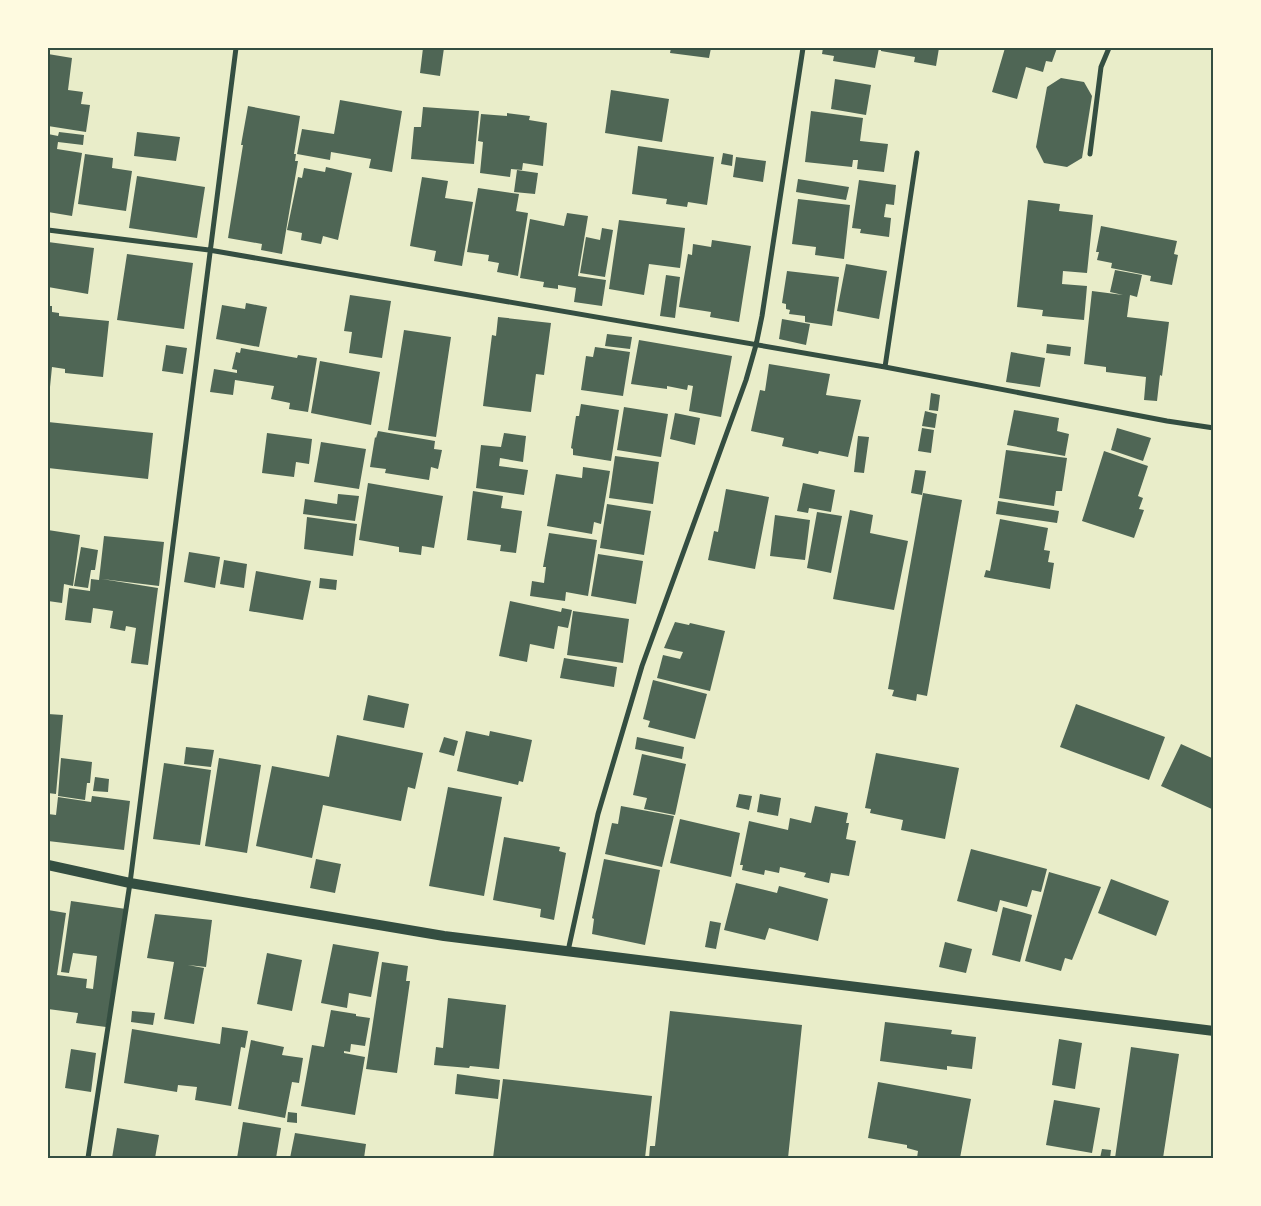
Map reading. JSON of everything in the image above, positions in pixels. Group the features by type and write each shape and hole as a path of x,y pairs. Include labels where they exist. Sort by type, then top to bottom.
{"main road":[{"path":"48,865 130,882 444,936 1214,1031"}],"street":[{"path":"88,1158 130,882 236,48"},
{"path":"568,952 598,814 642,666 746,380 756,345 803,48"},
{"path":"1090,154 1101,67 1109,48"},
{"path":"885,367 917,153"},
{"path":"48,230 209,250 885,367 1167,421 1214,428"}],"building":[{"path":"423,48 444,48 440,76 420,73"},
{"path":"671,48 711,48 709,58 670,53"},
{"path":"823,48 879,48 875,68 833,61 834,56 822,54"},
{"path":"881,48 939,48 936,66 914,62 915,57 881,51"},
{"path":"1005,48 1057,48 1052,62 1046,61 1043,72 1026,67 1017,99 992,92"},
{"path":"48,54 72,58 68,90 83,92 81,104 90,105 86,132 48,126"},
{"path":"1061,78 1084,82 1092,96 1082,158 1067,167 1044,163 1036,147 1047,87"},
{"path":"835,79 871,85 866,115 831,109"},
{"path":"611,90 669,99 662,142 605,133"},
{"path":"340,100 402,111 392,172 369,168 371,159 331,152 330,160 297,154 302,129 334,134"},
{"path":"248,106 300,116 294,154 296,154 295,161 298,161 282,254 261,250 262,244 228,238"},
{"path":"423,107 479,111 474,164 411,159 414,127 421,127"},
{"path":"811,111 863,118 860,141 888,144 884,172 857,169 858,160 853,160 852,167 805,162"},
{"path":"507,113 530,116 529,120 547,123 543,166 523,163 522,170 511,169 510,177 480,173 483,142 478,141 481,114 507,116"},
{"path":"59,132 84,135 83,145 58,142 57,149 82,153 72,216 48,212 48,134 58,136"},
{"path":"137,132 180,137 176,161 134,156"},
{"path":"638,146 714,157 707,205 688,202 687,207 666,204 667,199 632,194"},
{"path":"723,153 733,155 732,166 721,164"},
{"path":"85,154 113,158 112,168 132,171 126,211 78,204"},
{"path":"736,157 766,161 763,182 733,177"},
{"path":"326,167 352,173 338,240 323,236 321,244 301,240 302,233 287,230 298,177 302,178 304,168 325,172"},
{"path":"517,170 538,173 535,194 514,192"},
{"path":"137,176 205,187 197,238 129,228"},
{"path":"422,177 448,181 445,198 473,202 462,266 434,261 436,251 410,246"},
{"path":"798,179 849,187 846,200 796,192"},
{"path":"859,180 896,185 894,205 886,204 884,217 891,218 889,237 860,233 861,229 852,228"},
{"path":"478,188 519,194 516,211 528,213 518,276 497,272 499,263 488,261 489,255 467,252"},
{"path":"798,199 850,205 844,259 815,255 816,247 792,244"},
{"path":"1028,200 1060,204 1059,211 1093,215 1087,273 1063,271 1062,284 1087,286 1084,320 1042,316 1043,310 1017,307"},
{"path":"567,213 588,216 578,276 606,280 602,306 574,302 576,288 558,285 558,289 543,287 544,282 520,278 530,219 564,226"},
{"path":"619,220 685,228 680,268 649,264 644,295 609,289"},
{"path":"1101,226 1177,241 1174,254 1178,255 1172,285 1150,281 1151,276 1111,268 1112,263 1097,260 1099,252 1096,252"},
{"path":"602,228 613,230 605,277 580,273 586,237 600,240"},
{"path":"712,240 751,246 739,322 710,317 711,312 679,307 688,254 692,255 693,244 711,247"},
{"path":"48,242 94,248 88,294 48,287"},
{"path":"127,254 193,263 184,329 117,320"},
{"path":"846,264 887,271 879,319 837,311"},
{"path":"1115,270 1142,275 1137,297 1130,295 1127,317 1169,322 1157,401 1144,400 1146,377 1106,372 1106,367 1084,364 1092,291 1123,295 1110,292"},
{"path":"787,271 839,277 832,326 805,322 805,316 789,314 790,310 786,309 786,304 782,303"},
{"path":"666,275 680,277 675,318 660,316"},
{"path":"350,295 391,301 382,358 349,353 352,332 344,331"},
{"path":"246,303 267,307 259,347 216,339 222,305 245,309"},
{"path":"48,306 52,306 52,312 59,313 59,316 109,321 103,377 65,373 65,369 52,367 49,397 48,397"},
{"path":"498,317 551,323 544,375 536,374 531,412 483,406 492,335 496,336"},
{"path":"782,319 810,324 806,345 779,339"},
{"path":"404,330 451,337 436,437 388,430"},
{"path":"607,334 632,337 630,349 605,346"},
{"path":"639,340 732,356 721,417 689,411 693,386 688,385 687,390 667,386 667,389 631,384"},
{"path":"1047,344 1071,347 1070,356 1046,353"},
{"path":"166,345 187,348 183,374 162,371"},
{"path":"595,347 630,352 623,396 581,390 586,356 593,357"},
{"path":"241,348 297,358 298,355 317,358 308,412 289,409 290,403 271,399 274,386 235,380 233,395 210,392 214,369 237,373 237,370 232,369 236,352 240,353"},
{"path":"1011,352 1045,358 1040,387 1006,382"},
{"path":"320,361 380,372 371,425 311,413"},
{"path":"769,364 830,374 826,395 861,400 848,457 819,451 818,454 782,446 784,438 751,431 760,390 765,391"},
{"path":"931,393 940,395 938,411 929,410"},
{"path":"581,404 619,410 611,461 573,455 573,449 571,448 576,416 579,416"},
{"path":"624,407 668,414 661,457 617,450"},
{"path":"1014,410 1059,418 1057,431 1069,434 1065,456 1007,445"},
{"path":"925,411 937,414 935,428 922,426"},
{"path":"675,413 700,418 695,445 670,439"},
{"path":"48,422 153,433 148,479 48,468"},
{"path":"922,428 934,430 931,453 918,451"},
{"path":"1117,428 1151,438 1143,461 1111,450"},
{"path":"378,431 435,441 434,449 442,450 438,469 431,467 429,480 385,473 386,469 370,467 375,437"},
{"path":"267,433 312,439 309,464 296,462 294,477 262,473"},
{"path":"504,433 526,436 523,462 500,458 499,466 528,470 524,495 476,488 481,445 501,447"},
{"path":"858,436 869,437 864,473 854,472"},
{"path":"321,442 366,449 359,489 314,482"},
{"path":"1006,450 1067,458 1062,491 1056,491 1054,506 999,498"},
{"path":"1104,451 1148,466 1138,496 1143,498 1139,509 1144,510 1134,538 1082,521"},
{"path":"615,456 659,462 653,504 609,498"},
{"path":"583,467 610,471 601,524 594,522 592,534 547,526 556,474 582,478"},
{"path":"915,470 926,471 922,495 911,493"},
{"path":"368,483 443,496 434,548 422,546 421,555 399,552 399,547 359,540"},
{"path":"803,483 835,490 831,512 809,508 808,513 797,511"},
{"path":"726,489 769,497 755,569 708,560 714,531 718,532"},
{"path":"473,491 503,496 501,508 522,511 516,553 500,551 501,545 467,540"},
{"path":"923,493 962,500 927,696 917,694 916,701 892,696 894,690 888,689"},
{"path":"338,494 359,496 355,521 303,514 305,499 337,504"},
{"path":"998,501 1059,511 1057,523 996,514"},
{"path":"607,504 651,511 644,555 600,548"},
{"path":"850,510 873,515 870,533 908,541 894,610 833,599"},
{"path":"817,512 842,516 831,573 807,568"},
{"path":"775,515 810,520 805,560 770,556"},
{"path":"307,517 357,524 353,556 304,549"},
{"path":"1000,519 1048,528 1044,550 1050,551 1048,562 1054,563 1050,589 984,577 986,570 990,571"},
{"path":"48,530 80,535 73,586 64,584 62,603 48,601"},
{"path":"549,533 597,540 588,596 566,592 565,601 530,596 532,581 544,583 546,567 543,567"},
{"path":"104,536 164,542 159,586 102,579 158,588 148,665 131,663 136,628 126,626 125,631 110,628 113,611 93,608 91,623 65,620 69,588 90,591 91,579 99,580"},
{"path":"81,547 98,550 95,570 91,570 88,588 74,586"},
{"path":"189,552 220,557 215,588 184,582"},
{"path":"598,554 643,561 636,604 591,596"},
{"path":"224,560 247,564 244,588 220,584"},
{"path":"256,571 311,581 303,620 249,611"},
{"path":"320,578 337,580 336,590 319,588"},
{"path":"510,601 561,612 562,608 572,610 568,628 558,626 554,649 530,644 527,662 499,656"},
{"path":"573,611 629,619 623,663 567,655"},
{"path":"675,622 689,625 690,623 725,631 710,691 657,678 663,655 680,659 683,652 664,648"},
{"path":"564,658 617,667 614,687 560,678"},
{"path":"653,680 707,694 695,739 648,727 650,721 643,719"},
{"path":"368,695 409,704 404,728 363,720"},
{"path":"1076,704 1165,737 1149,780 1060,747"},
{"path":"48,714 63,715 56,794 48,793"},
{"path":"466,731 489,736 490,731 532,740 523,782 519,781 518,785 457,771"},
{"path":"337,735 423,753 415,789 408,787 401,821 323,805 312,858 256,846 272,766 329,777"},
{"path":"444,737 458,741 454,756 439,752"},
{"path":"637,737 684,747 682,759 635,749"},
{"path":"1181,744 1214,759 1214,810 1161,786"},
{"path":"186,747 214,750 211,767 184,764"},
{"path":"876,753 959,768 945,839 901,830 903,820 870,813 871,809 865,808"},
{"path":"642,754 686,764 675,815 644,809 647,798 633,795"},
{"path":"61,758 92,762 90,783 87,783 85,800 58,796"},
{"path":"219,758 261,765 247,853 205,846"},
{"path":"164,763 211,770 200,845 153,839"},
{"path":"95,777 109,779 108,792 93,791"},
{"path":"448,787 502,797 484,896 429,886"},
{"path":"739,794 752,796 749,810 736,807"},
{"path":"760,794 781,798 778,816 757,812"},
{"path":"92,796 130,801 124,850 48,841 48,814 56,815 58,797 91,802"},
{"path":"621,806 674,816 662,867 605,854 612,823 618,824"},
{"path":"815,806 848,813 846,823 849,823 846,839 856,841 849,876 831,873 829,883 804,877 806,873 780,867 779,873 765,870 764,875 742,870 743,865 740,865 749,821 788,830 790,818 811,823"},
{"path":"680,819 740,833 731,877 670,863"},
{"path":"504,837 560,847 559,851 566,853 554,920 540,917 541,909 493,900"},
{"path":"971,849 1047,869 1041,892 1032,890 1027,907 1000,900 997,912 957,901"},
{"path":"316,859 341,864 335,893 310,888"},
{"path":"604,859 660,870 645,945 592,934 594,919 592,918"},
{"path":"1049,872 1101,887 1072,960 1065,958 1061,971 1025,961"},
{"path":"1111,879 1169,901 1156,936 1098,913"},
{"path":"736,883 777,893 779,886 828,899 818,941 769,928 765,940 724,930"},
{"path":"71,901 126,909 106,1027 76,1023 78,1013 48,1009 48,910 66,913 57,975 87,979 86,988 93,989 97,956 73,953 69,973 61,972"},
{"path":"1003,907 1032,915 1020,962 992,955"},
{"path":"155,914 212,920 206,967 188,965 204,968 194,1024 164,1019 174,962 147,958"},
{"path":"710,921 721,923 716,949 705,947"},
{"path":"945,942 972,949 966,973 939,967"},
{"path":"333,944 379,952 371,997 349,993 347,1008 321,1003"},
{"path":"267,953 302,960 292,1011 257,1004"},
{"path":"382,962 408,966 406,981 410,981 397,1073 366,1069"},
{"path":"448,998 506,1005 499,1069 434,1065 436,1047 443,1048"},
{"path":"331,1010 370,1018 365,1046 351,1044 350,1052 344,1051 344,1053 365,1057 355,1115 301,1106 312,1045 324,1047"},
{"path":"132,1011 155,1013 153,1025 131,1022"},
{"path":"670,1011 802,1025 788,1158 649,1158 650,1146 655,1146"},
{"path":"885,1022 952,1030 951,1034 976,1037 972,1069 947,1066 947,1070 880,1061"},
{"path":"222,1027 248,1031 245,1048 241,1047 231,1106 195,1100 197,1087 178,1085 177,1092 124,1083 132,1029 220,1044"},
{"path":"1059,1039 1082,1043 1075,1089 1052,1085"},
{"path":"251,1040 284,1047 282,1055 303,1058 299,1083 292,1082 285,1118 238,1109"},
{"path":"1131,1047 1179,1054 1163,1158 1115,1158"},
{"path":"71,1049 96,1053 91,1092 65,1088"},
{"path":"457,1074 500,1080 498,1099 455,1094"},
{"path":"503,1079 652,1096 645,1158 493,1158"},
{"path":"878,1082 971,1099 960,1158 917,1158 918,1151 907,1148 907,1145 868,1138"},
{"path":"1054,1100 1100,1108 1092,1153 1046,1145"},
{"path":"288,1112 297,1113 297,1123 287,1122"},
{"path":"243,1122 281,1128 276,1158 237,1158"},
{"path":"117,1128 159,1135 155,1158 112,1158"},
{"path":"295,1133 366,1144 364,1158 290,1158"},
{"path":"1102,1149 1111,1150 1110,1158 1100,1158"}]}
